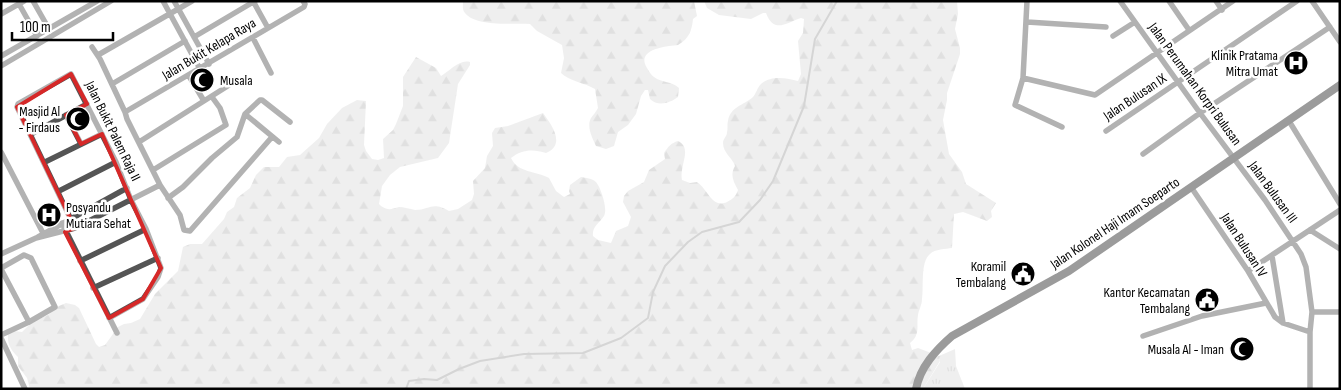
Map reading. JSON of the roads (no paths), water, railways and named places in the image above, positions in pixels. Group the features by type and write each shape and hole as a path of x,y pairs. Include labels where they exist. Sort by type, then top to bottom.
{"main road":[{"name":"Jalan Kolonel Haji Imam Soeparto","path":"916,389 927,362 938,348 952,336 1069,271 1340,85"}],"street":[{"path":"33,1 49,29"},
{"path":"1,56 97,1"},
{"path":"1,66 111,1"},
{"path":"163,1 200,69"},
{"path":"174,1 209,64"},
{"path":"98,55 192,1"},
{"path":"1027,1 1023,78 1016,106 1062,127"},
{"name":"Jalan Perumahan Korpri Bulusan","path":"1120,1 1233,158"},
{"path":"1169,1 1189,30"},
{"path":"1216,1 1222,10"},
{"path":"1023,78 1095,95 1233,1"},
{"name":"Jalan Bulusan IX","path":"1106,132 1298,1"},
{"path":"1312,1 1340,42"},
{"path":"194,37 254,2 268,28"},
{"path":"1,14 21,3 29,21 45,40"},
{"name":"Jalan Bukit Kelapa Raya","path":"125,112 209,64 304,4"},
{"path":"29,21 40,14"},
{"path":"1027,22 1106,27"},
{"path":"1113,36 1134,22"},
{"path":"1143,154 1200,113 1330,27"},
{"path":"252,38 271,73"},
{"path":"112,84 185,41"},
{"path":"92,46 158,182 180,215 184,230 190,231 272,137"},
{"name":"Jalan Bukit Palem Raja II","path":"31,134 17,107 18,104 71,74 116,162 161,268 160,273 143,298 109,318"},
{"path":"189,76 204,102"},
{"path":"139,142 234,82"},
{"path":"153,170 226,125 220,108 212,97"},
{"path":"168,198 237,137 245,114 262,100 290,122"},
{"path":"75,228 31,134 87,104"},
{"path":"245,114 279,142"},
{"path":"66,115 81,144"},
{"path":"1289,121 1340,204"},
{"path":"45,162 102,134"},
{"path":"1,152 44,235"},
{"name":"Jalan Bulusan III","path":"1233,158 1293,241 1306,267 1312,312 1310,389"},
{"path":"58,191 116,162"},
{"path":"2,251 44,235 65,232 75,228 131,200 158,182"},
{"name":"Jalan Bulusan IV","path":"1191,187 1248,271 1275,318 1283,323"},
{"path":"44,235 62,223 127,188"},
{"path":"1248,271 1340,210"},
{"path":"62,223 117,333"},
{"path":"80,261 146,229"},
{"path":"1310,230 1340,249"},
{"path":"25,389 1,337 29,322 54,308 55,305 28,256 24,255 1,268 29,322"},
{"path":"1272,256 1283,323 1310,332"},
{"path":"93,288 158,258"},
{"path":"1143,336 1202,316 1266,303"},
{"path":"1312,312 1340,312"}],"waterway":[{"path":"406,389 409,381 437,380 480,361 524,354 583,353 621,338 648,318 653,292 665,266 688,242 702,232 739,222 760,200 773,181 804,106 815,39 837,1"}],"place":[{"name":"Klinik Pratama Mitra Umat","path":"1296,63"},
{"name":"Musala","path":"202,80"},
{"name":"Masjid Al - Firdaus","path":"78,119"},
{"name":"Posyandu Mutiara Sehat","path":"49,215"},
{"name":"Koramil Tembalang","path":"1023,274"},
{"name":"Kantor Kecamatan Tembalang","path":"1207,300"},
{"name":"Musala Al - Iman","path":"1242,349"}]}
